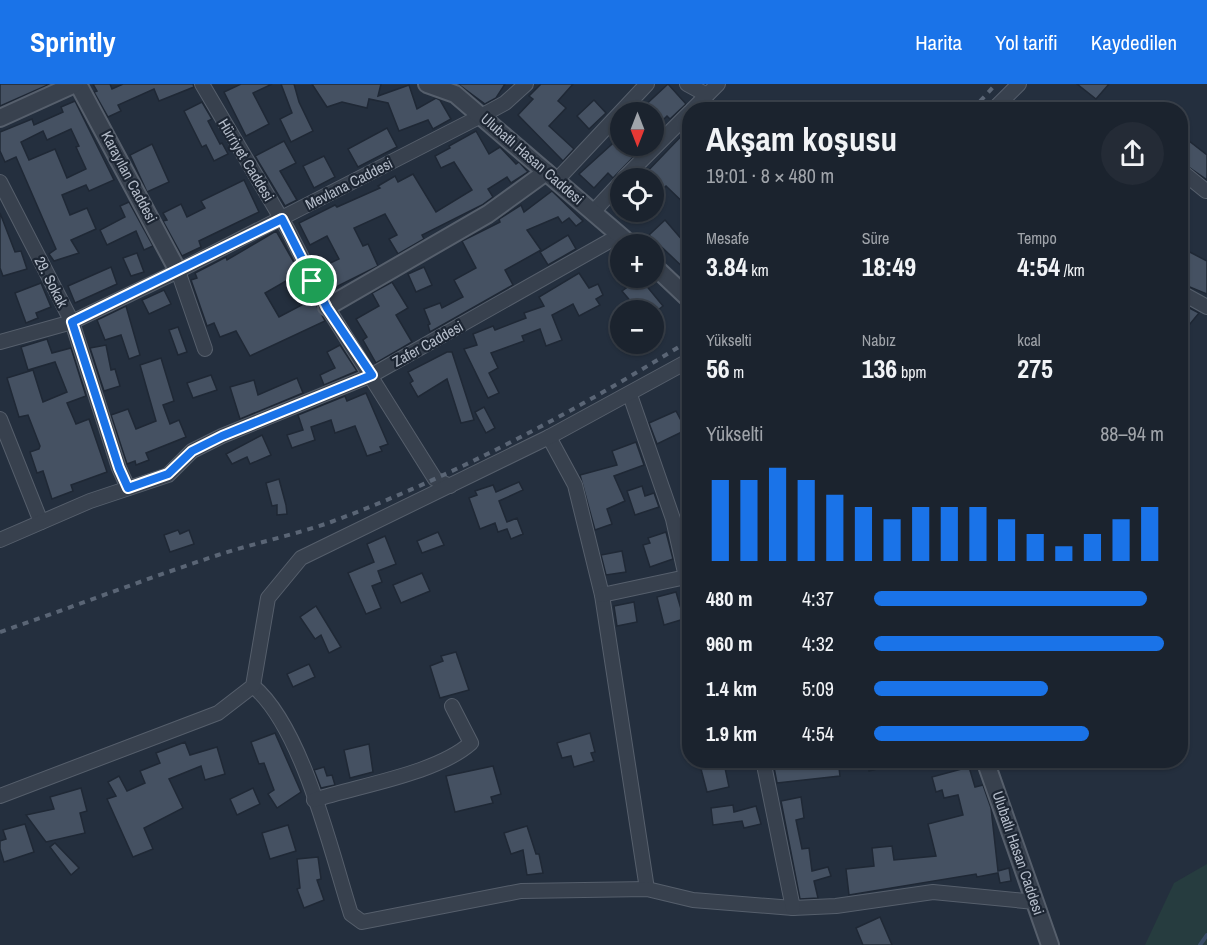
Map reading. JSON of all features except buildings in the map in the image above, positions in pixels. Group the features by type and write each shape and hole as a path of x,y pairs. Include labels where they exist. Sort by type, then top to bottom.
{"street":[{"path":"0,118 77,84"},
{"name":"Karayılan Caddesi","path":"77,84 178,271"},
{"name":"Hürriyet Caddesi","path":"202,84 282,219 327,308 372,375 435,479 450,486"},
{"name":"Ulubatlı Hasan Caddesi","path":"427,84 455,94 618,234"},
{"name":"Mevlana Caddesi","path":"0,342 72,322 178,271 481,116 505,103 526,84"},
{"path":"327,308 551,176 647,84"},
{"path":"687,84 707,95"},
{"path":"700,102 718,84"},
{"path":"1001,102 1019,84"},
{"path":"634,168 682,120"},
{"path":"1188,176 1206,191"},
{"name":"29. Sokak","path":"0,182 72,322 119,468 128,488"},
{"path":"593,212 610,194"},
{"name":"Zafer Caddesi","path":"0,540 168,474 192,451 222,436 372,375 610,248"},
{"path":"178,271 205,349"},
{"path":"664,275 682,292"},
{"path":"1188,296 1207,307"},
{"path":"0,796 218,713 253,686 268,598 301,558 549,438 682,365"},
{"path":"630,395 673,519 682,559"},
{"path":"0,419 41,522"},
{"path":"549,438 575,485 603,595 647,889"},
{"path":"603,595 682,578"},
{"path":"253,686 261,693 286,730 314,791 314,800 351,914 362,922 521,891 647,889 693,900 792,908 836,906 933,892 1035,902"},
{"path":"314,800 458,755 471,743 452,706"},
{"path":"765,768 792,908"},
{"name":"Ulubatlı Hasan Caddesi","path":"989,768 1050,945"}],"green space":[{"path":"1207,864 1207,945 1145,945 1174,883"}],"waterway":[{"path":"1200,945 1207,935"}],"railway":[{"path":"979,102 996,84"},
{"path":"0,632 191,564 317,527 378,504 515,440 604,392 682,345"}],"route":[{"path":"282,219 312,281 327,308 372,375 222,436 192,451 168,474 128,488 119,468 72,322 282,219"}]}
